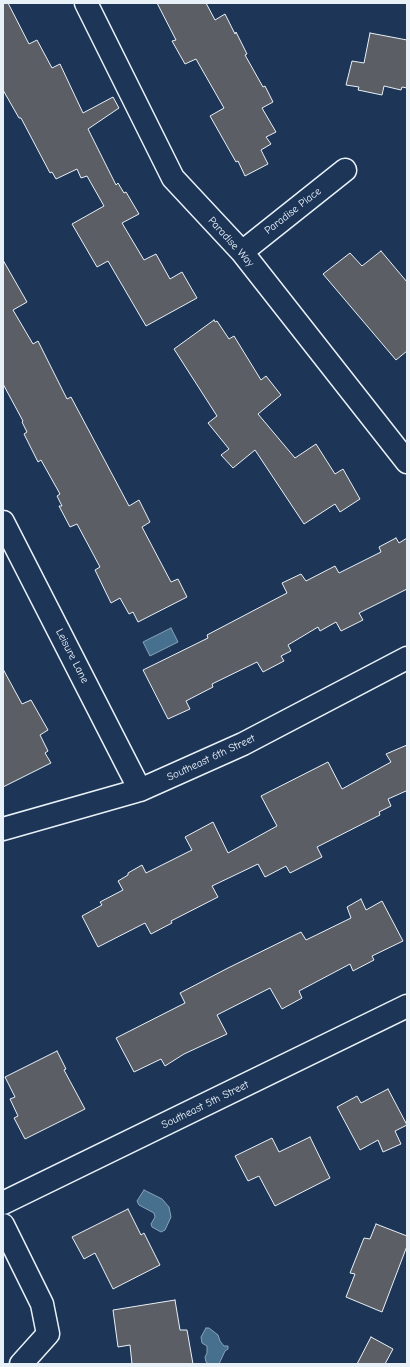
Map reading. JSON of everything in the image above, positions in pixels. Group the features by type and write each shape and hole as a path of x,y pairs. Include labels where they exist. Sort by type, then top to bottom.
{"street":[{"name":"Paradise Way","path":"86,3 173,178 242,252 407,462"},
{"name":"Paradise Place","path":"242,252 345,170"},
{"name":"Leisure Lane","path":"3,522 140,790"},
{"name":"Southeast 6th Street","path":"3,829 140,790 243,744 407,658"},
{"name":"Southeast 5th Street","path":"3,1203 407,1006"},
{"path":"3,1225 42,1304 48,1334 20,1364"}],"water":[{"path":"171,628 178,642 150,656 143,642"},
{"path":"144,1190 162,1199 169,1207 171,1217 165,1230 161,1232 152,1227 151,1224 155,1217 154,1213 139,1205 137,1201"},
{"path":"206,1328 209,1328 218,1335 224,1346 228,1346 228,1349 225,1351 219,1364 209,1364 206,1362 205,1357 207,1353 207,1346 202,1343 201,1337"}],"building":[{"path":"3,3 8,3 29,44 37,40 52,68 60,64 83,113 113,97 119,108 88,129 116,185 118,183 124,193 126,192 139,214 122,223 144,260 156,254 170,279 182,272 197,298 146,326 108,261 97,267 72,224 104,206 87,176 81,178 77,169 56,179 52,172 50,173 21,118 19,118 3,90"},
{"path":"157,3 206,3 215,20 225,14 247,54 245,55 263,87 265,86 273,102 262,108 276,132 266,137 271,144 261,150 268,164 245,176 238,161 236,162 210,116 224,108 196,59 185,64 172,41 176,40"},
{"path":"370,33 407,40 407,88 402,87 401,90 384,86 382,95 358,90 359,87 346,85 352,61 364,63"},
{"path":"381,251 407,282 407,351 396,360 323,274 350,253 362,266"},
{"path":"3,260 27,302 13,310 33,344 38,341 67,399 71,397 129,506 139,500 150,522 142,527 171,582 178,579 187,597 138,622 133,612 129,614 120,598 111,603 95,570 100,567 77,524 70,527 59,506 62,506 57,496 60,494 41,460 38,462 24,434 27,432 22,422 23,421 3,384"},
{"path":"214,320 215,322 217,321 229,339 234,336 261,380 266,376 281,395 258,414 295,458 316,444 335,474 343,469 360,499 340,512 335,504 304,524 255,450 233,468 221,455 229,449 208,423 217,416 174,349"},
{"path":"396,538 399,543 407,538 407,589 359,613 363,620 341,631 336,622 320,631 318,627 288,645 291,651 281,656 284,661 263,672 257,662 212,684 213,687 186,701 190,709 168,719 143,670 208,638 207,635 287,593 282,583 301,574 306,581 335,566 339,573 381,552 379,547"},
{"path":"3,669 22,704 31,700 48,730 40,735 48,751 45,753 51,763 3,787"},
{"path":"407,745 407,793 406,791 388,799 391,806 379,812 380,815 317,847 322,857 290,873 286,866 265,877 258,864 212,886 218,897 171,921 172,923 151,934 145,923 98,947 82,916 102,905 100,902 123,890 118,881 128,875 128,873 142,865 146,873 192,850 185,837 213,822 228,853 277,826 261,796 328,762 342,789 391,762 386,754"},
{"path":"361,899 366,910 382,901 403,941 372,956 374,960 353,971 350,964 299,991 302,998 282,1009 270,988 217,1015 227,1034 184,1054 165,1066 161,1059 134,1072 116,1038 185,1003 180,993 228,968 301,932 306,940 351,918 347,907"},
{"path":"57,1051 66,1069 64,1070 85,1109 25,1139 14,1118 18,1116 10,1099 15,1097 5,1077"},
{"path":"388,1089 407,1125 395,1131 401,1144 383,1152 378,1140 360,1150 337,1107 357,1096 361,1103"},
{"path":"310,1137 330,1178 275,1206 259,1176 248,1181 235,1156 272,1138 279,1152"},
{"path":"128,1209 141,1235 144,1233 160,1265 113,1289 95,1253 84,1259 72,1237"},
{"path":"376,1224 407,1236 407,1246 382,1312 346,1297 355,1274 350,1273 364,1238 370,1239"},
{"path":"175,1300 180,1330 187,1330 193,1364 132,1364 130,1345 118,1347 113,1310"},
{"path":"371,1337 393,1349 385,1364 357,1364"}]}
